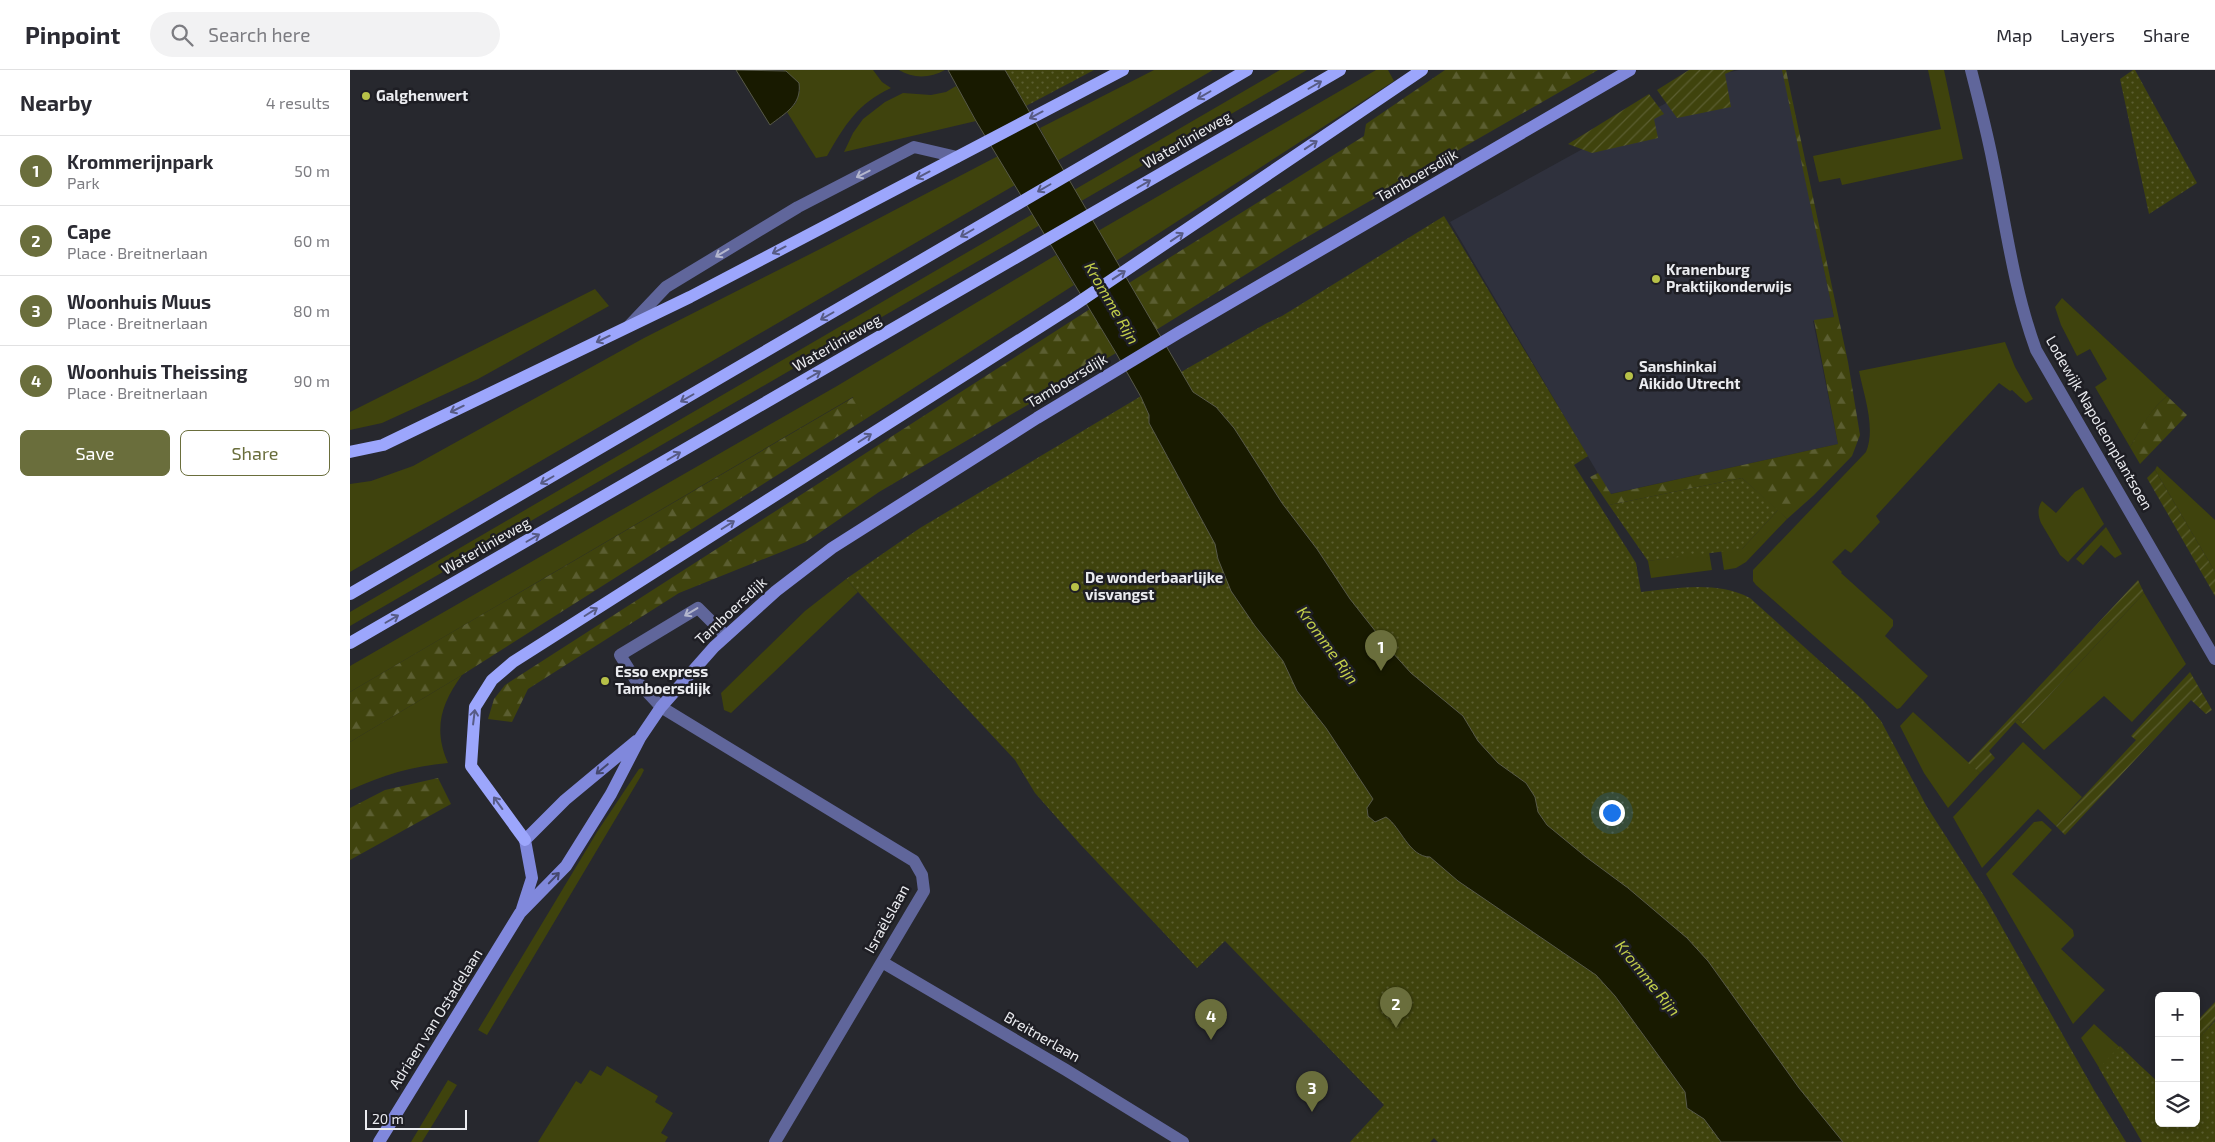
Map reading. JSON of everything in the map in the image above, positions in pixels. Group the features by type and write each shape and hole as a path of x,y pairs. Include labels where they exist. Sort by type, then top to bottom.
{"main road":[{"path":"350,452 382,445 690,297 1123,70"},
{"name":"Waterlinieweg","path":"350,594 1247,70"},
{"name":"Waterlinieweg","path":"350,643 1340,70"},
{"path":"525,840 471,766 475,707 492,680 513,662 1073,306 1422,70"}],"street":[{"name":"Tamboersdijk","path":"661,707 714,647 776,591 832,548 1037,418 1178,333 1630,70"},
{"name":"Lodewijk Napoleonplantsoen","path":"1972,70 1993,162 2010,252 2029,331 2036,350 2215,659"},
{"path":"629,326 666,287 798,207 914,147 962,154"},
{"name":"Israëlslaan","path":"726,636 698,608 620,655 635,679 661,707 914,860 922,875 924,891 775,1142"},
{"name":"Adriaen van Ostadelaan","path":"520,913 566,866 611,794 640,738 661,707"},
{"name":"Adriaen van Ostadelaan","path":"380,1142 520,913 532,878 525,840 565,800 640,738"},
{"name":"Breitnerlaan","path":"882,962 1066,1070 1183,1142"}],"shaded area":[{"name":"Kranenburg Praktijkonderwijs","path":"1739,70 1783,70 1834,317 1813,321 1838,444 1610,494 1450,222 1717,75"}],"green space":[{"path":"783,70 873,70 882,82 891,88 869,101 853,116 827,156 816,158 787,112 796,103 800,90"},
{"path":"899,70 945,70 934,75 916,76"},
{"path":"992,70 1006,70 969,109 976,121 844,152 853,133 863,119 885,102 903,93 931,95 946,92 956,86 958,89"},
{"path":"1005,70 1094,70 1026,106"},
{"path":"1154,70 1213,70 1057,161 1040,128"},
{"path":"1280,70 1307,70 350,626 350,612"},
{"path":"1376,70 1388,70 1394,81 1116,261 1098,231"},
{"path":"1445,70 1598,70 1295,244 1156,330 1129,283 1364,136 1366,124"},
{"path":"1689,70 1734,70 1725,74 1731,107 1677,118 1657,90"},
{"path":"1782,70 1786,70 1848,362 1860,435 1852,456 1814,495 1787,519 1742,478 1609,505 1590,477 1598,473 1611,494 1838,444 1814,320 1834,317"},
{"path":"1928,70 1944,70 1963,159 1842,185 1840,178 1819,182 1813,156 1941,129"},
{"path":"2135,70 2197,183 2149,214 2120,79"},
{"path":"1649,94 1664,114 1654,119 1658,138 1592,153 1568,144"},
{"path":"998,156 1015,185 350,572 350,484 371,481 413,466 644,338"},
{"path":"1444,216 1588,456 1574,465 1636,563 1641,592 1697,587 1724,589 1750,598 1863,700 1881,721 1927,807 1986,899 2094,1090 2126,1142 1438,1142 1434,1138 1430,1142 1350,1142 1384,1105 1225,941 1197,968 1080,844 1035,793 1015,760 846,579 920,528 1188,368 1282,316"},
{"path":"1056,255 1074,285 864,420 853,397 350,692 350,666 837,386"},
{"path":"595,289 609,306 478,379 382,423 350,430 350,412"},
{"path":"2062,298 2167,396 2150,414 2130,447 2095,387 2107,379 2090,349 2077,356 2061,325 2055,307"},
{"path":"1090,309 1116,353 879,492 806,542 679,593 528,689 512,722 488,719 494,699 505,685"},
{"path":"2005,342 2015,367 2033,399 2026,403 2012,390 2010,391 1999,383 1876,516 1880,522 1851,553 1845,549 1832,562 1841,573 1893,620 1893,626 1885,636 1928,676 1900,708 1897,709 1756,585 1753,581 1753,570 1866,452 1870,433 1866,401 1859,371"},
{"path":"2167,396 2187,415 2140,464 2130,447 2150,414"},
{"path":"854,397 864,420 462,675 350,742 350,692"},
{"path":"2157,466 2215,520 2215,572 2155,470"},
{"path":"2155,470 2215,572 2215,596 2147,478"},
{"path":"1742,478 1778,510 1742,549 1648,561 1609,505"},
{"path":"2083,487 2104,524 2068,562 2060,555 2041,523 2039,515 2040,504 2042,501 2056,513 2075,492"},
{"path":"1778,510 1787,519 1746,562 1736,568 1724,570 1721,550 1742,549"},
{"path":"2106,527 2122,554 2115,558 2101,545 2083,565 2076,559"},
{"path":"1709,552 1712,570 1651,578 1648,561"},
{"path":"846,579 858,592 731,713 724,710 721,693 805,611"},
{"path":"2138,580 2144,593 2023,724 2018,719 1989,751 1995,758 1980,773 1968,763"},
{"path":"2144,593 2186,664 2132,722 2104,696 2044,750 2015,722 2018,719 2023,724"},
{"path":"2190,672 2212,710 2206,714 2191,700 2065,835 2056,826 2136,740 2131,736"},
{"path":"462,675 444,707 440,728 443,751 448,763 422,766 398,772 350,790 350,742"},
{"path":"1913,712 1980,773 1948,808 1924,773 1900,726"},
{"path":"2023,742 2082,797 2056,826 2038,809 1982,868 1953,817"},
{"path":"642,768 644,770 641,776 487,1035 478,1030 597,832 639,769"},
{"path":"438,778 451,804 350,860 350,808 385,790"},
{"path":"2042,821 2052,830 2012,874 2073,930 2074,936 2061,949 2105,990 2073,1024 1986,874 2034,822"},
{"path":"2215,1002 2215,1020 2200,1037 2200,1018"},
{"path":"2215,1021 2215,1142 2142,1142 2099,1068 2120,1046 2155,1080 2155,1127 2200,1127 2200,1037"},
{"path":"2094,1024 2155,1079 2155,1090 2129,1117 2081,1038"},
{"path":"607,1066 658,1096 655,1102 673,1113 661,1133 668,1137 665,1142 538,1142 576,1081 581,1084 590,1070 601,1076"},
{"path":"448,1080 457,1085 422,1142 411,1142"}],"water":[{"path":"736,70 786,71 799,83 798,97 787,112 770,125"},
{"name":"Kromme Rijn","path":"948,70 1005,70 1193,392 1216,407 1234,428 1282,503 1317,549 1350,599 1411,673 1463,716 1478,741 1498,763 1526,783 1535,797 1538,812 1547,825 1628,888 1687,938 1708,961 1799,1088 1843,1142 1721,1142 1704,1119 1687,1108 1685,1092 1615,996 1596,975 1458,881 1430,857 1416,852 1386,817 1375,822 1368,816 1367,808 1373,799 1326,728 1297,691 1283,661 1255,626 1231,591 1218,559 1215,544 1149,423 1149,415 1141,397 976,121"}],"place":[{"name":"Galghenwert","path":"366,96"},
{"name":"Kranenburg Praktijkonderwijs","path":"1656,279"},
{"name":"Sanshinkai Aikido Utrecht","path":"1629,376"},
{"name":"De wonderbaarlijke visvangst","path":"1075,587"},
{"name":"Krommerijnpark","path":"1381,671"},
{"name":"Esso express Tamboersdijk","path":"605,681"},
{"name":"Cape","path":"1396,1028"},
{"name":"Woonhuis Theissing","path":"1211,1040"},
{"name":"Woonhuis Muus","path":"1312,1112"}]}
